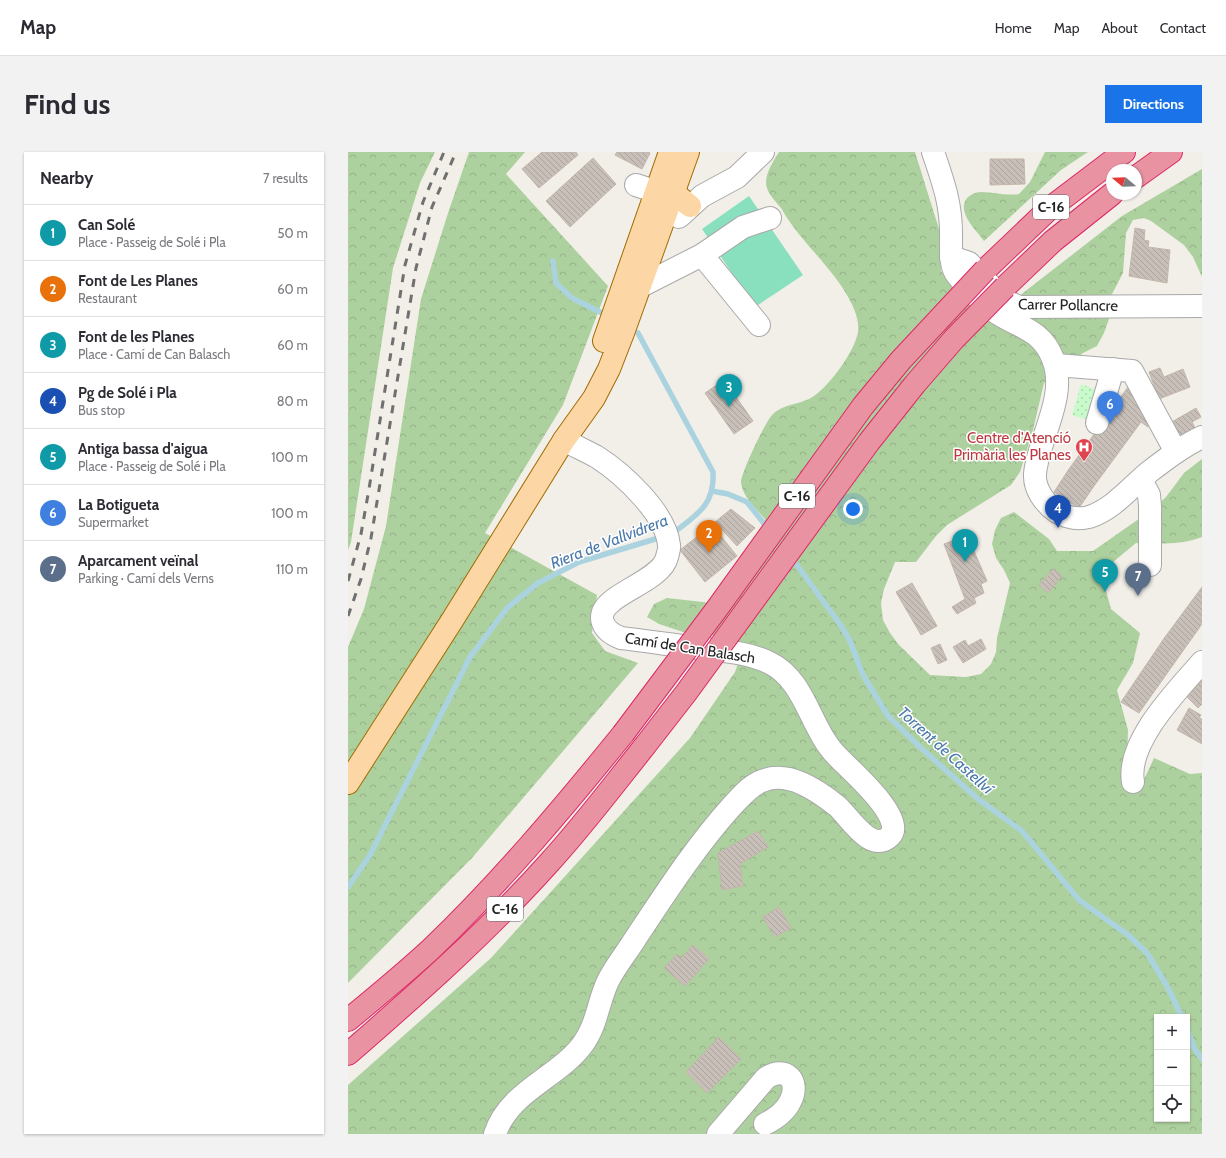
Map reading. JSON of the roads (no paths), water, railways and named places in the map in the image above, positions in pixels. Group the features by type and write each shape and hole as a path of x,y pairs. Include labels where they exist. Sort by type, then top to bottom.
{"highway":[{"name":"C-16","path":"348,1020 431,948 471,908 560,811 623,734 716,610 863,406 901,360 985,270 1050,208 1084,180 1124,152"},
{"path":"1142,173 1171,152"},
{"name":"C-16","path":"348,1054 417,994 498,916 548,864 590,815 686,693 869,442 915,384 954,339 1005,286 1053,242 1106,199"}],"main road":[{"path":"348,783 454,619 568,435 631,290 682,195 672,152"},
{"path":"631,290 649,264 682,195 688,152"}],"street":[{"path":"636,185 682,195 737,177 763,152"},
{"path":"933,152 950,207 951,256 956,274 970,289 995,311 1034,332 1048,349 1056,365 1055,403 1035,473 1036,485 1044,500 1054,510 1064,515 1075,518 1089,517 1105,509 1176,452 1202,437"},
{"path":"631,290 702,255 744,227 770,218"},
{"path":"702,255 759,325"},
{"name":"Carrer Pollancre","path":"951,256 969,263 1004,300 1019,307 1202,306"},
{"path":"1056,365 1132,371 1176,452"},
{"path":"1097,423 1113,369"},
{"name":"Camí de Can Balasch","path":"495,1134 505,1116 518,1100 571,1058 585,1041 596,1017 609,980 681,870 707,835 750,788 764,780 787,779 806,785 838,807 859,832 872,840 879,841 888,838 894,826 890,816 875,796 861,779 834,754 822,738 798,690 781,670 769,662 737,652 621,638 611,634 605,628 602,621 604,612 610,603 649,578 667,559 666,536 654,510 628,482 568,435"},
{"path":"1141,480 1149,495 1150,565"},
{"path":"1133,782 1132,764 1146,732 1202,662"},
{"path":"718,1134 766,1078 776,1073 788,1076 793,1080 794,1085 790,1102 781,1113 765,1124"}],"waterway":[{"name":"Riera de Vallvidrera","path":"553,261 556,283 572,298 602,313"},
{"name":"Riera de Vallvidrera","path":"638,333 713,472 713,484 707,502 696,515 672,534"},
{"name":"Torrent de Castellví","path":"712,491 728,494 747,502 769,530"},
{"name":"Riera de Vallvidrera","path":"348,887 370,855 470,657 508,607 538,583 579,562 662,537"},
{"name":"Torrent de Castellví","path":"791,557 842,627 850,641 863,675 888,716 978,799 1022,831 1079,900 1128,935 1147,953 1167,986 1181,1014"},
{"name":"Torrent de Castellví","path":"1190,1037 1194,1048 1202,1059"}],"railway":[{"path":"348,581 361,534 405,265 423,202 444,152"},
{"path":"348,616 361,579 371,538 416,268 432,207 456,152"}],"place":[{"name":"Font de les Planes","path":"729,407"},
{"name":"La Botigueta","path":"1110,424"},
{"name":"Centre d'Atenció Primària les Planes","path":"1084,462"},
{"name":"Pg de Solé i Pla","path":"1058,528"},
{"name":"Font de Les Planes","path":"709,553"},
{"name":"Can Solé","path":"965,562"},
{"name":"Antiga bassa d'aigua","path":"1105,592"},
{"name":"Aparcament veïnal","path":"1138,596"}]}
